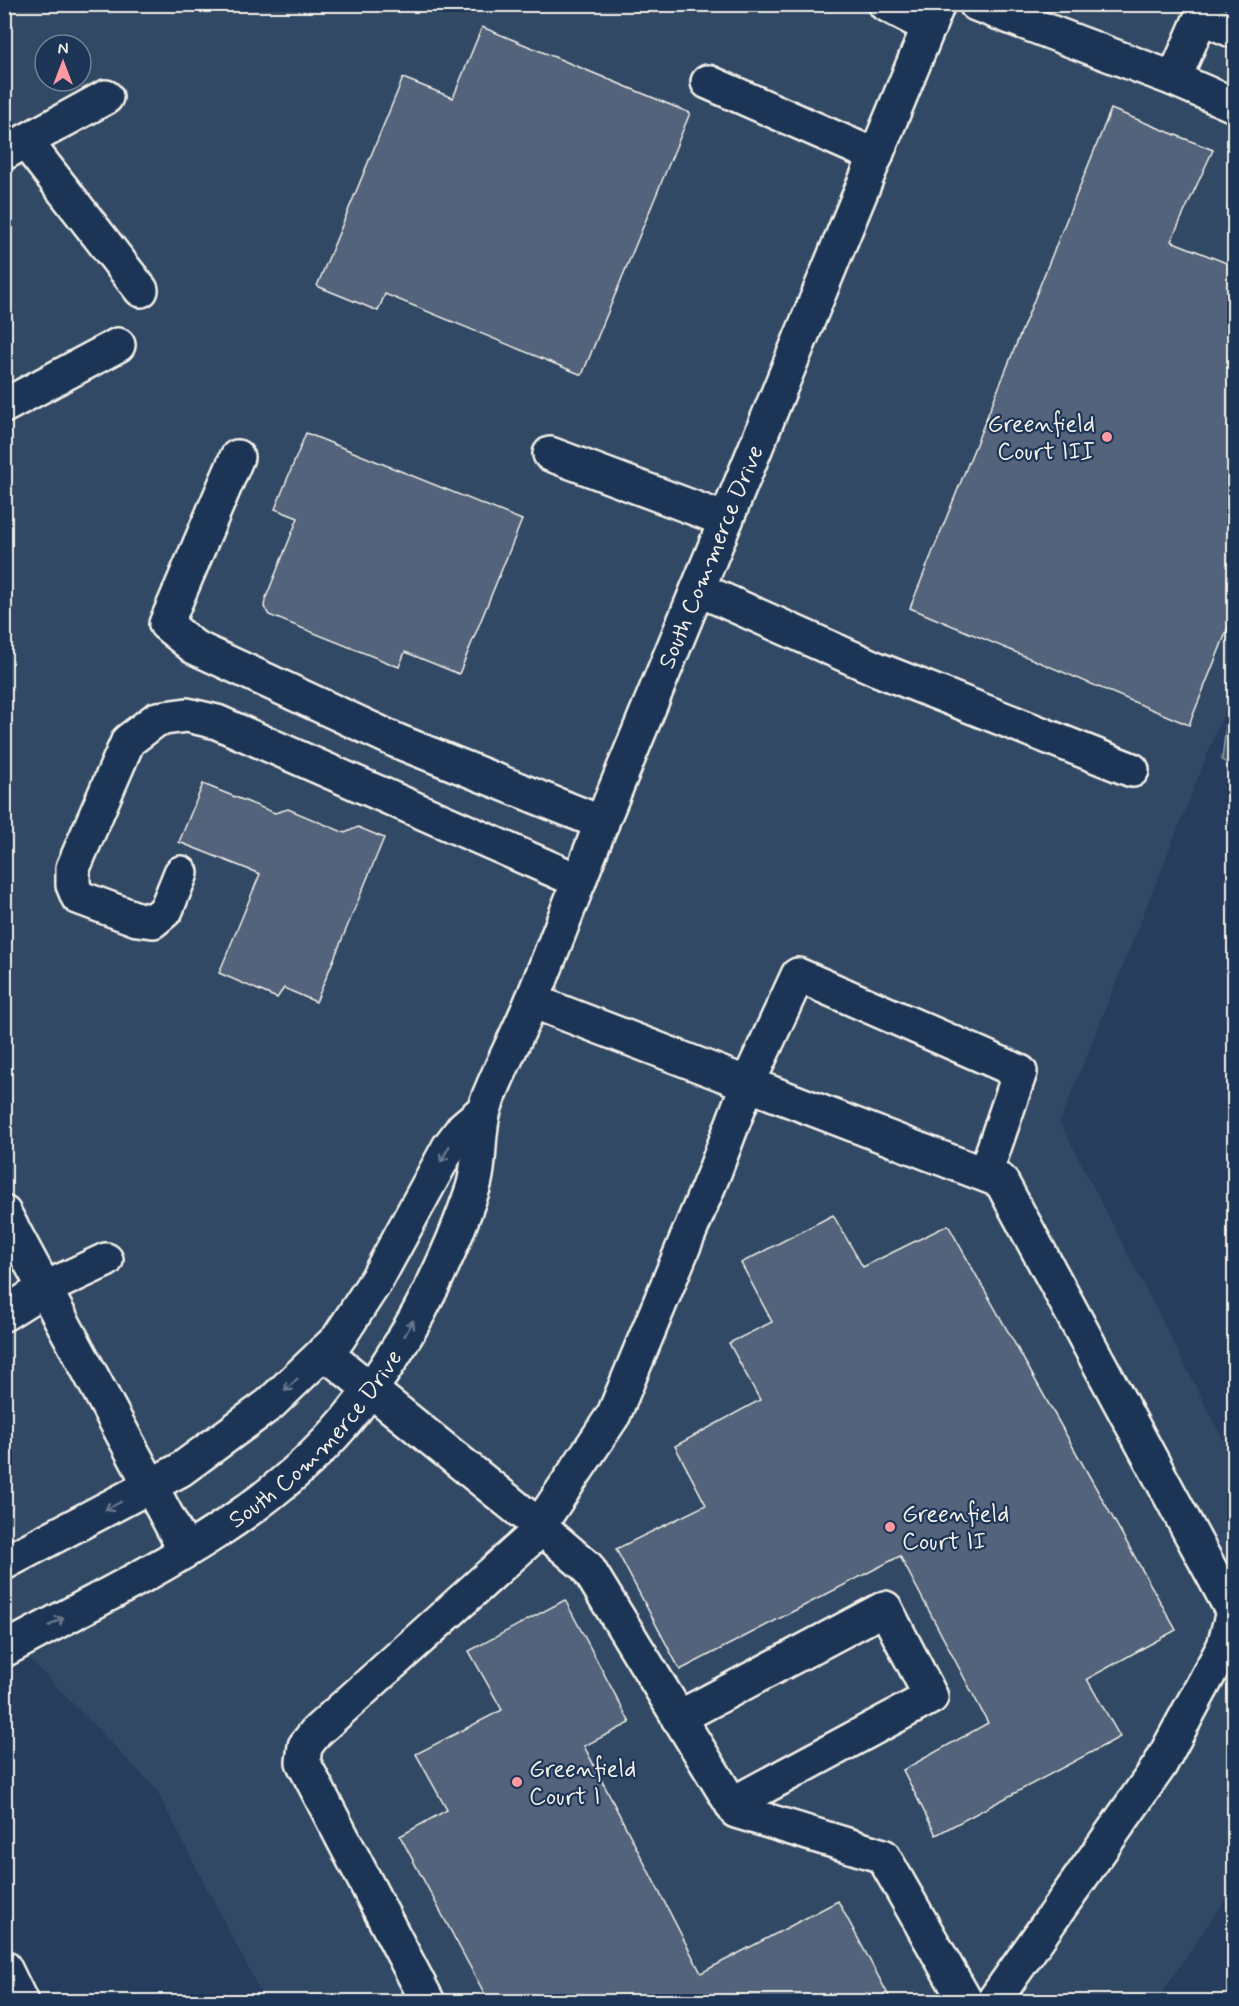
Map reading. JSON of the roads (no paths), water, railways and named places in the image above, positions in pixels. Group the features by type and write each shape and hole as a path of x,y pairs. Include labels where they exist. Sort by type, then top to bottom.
{"street":[{"path":"885,4 933,16"},
{"path":"976,4 1174,79 1234,105"},
{"name":"South Commerce Drive","path":"4,1650 225,1528 267,1497 342,1424 384,1372 416,1317 474,1187 480,1156 483,1111 532,1001 602,823 933,16"},
{"path":"1174,79 1201,17 1234,32"},
{"path":"708,82 876,156"},
{"path":"106,97 15,147 141,290"},
{"path":"4,406 118,345"},
{"path":"550,454 726,520"},
{"path":"237,457 166,624 194,647 397,741 602,823"},
{"path":"698,589 877,669 1132,770"},
{"path":"181,873 166,910 153,921 136,919 78,897 72,885 72,868 128,741 157,719 187,715 217,722 579,881"},
{"path":"428,2001 303,1762 305,1746 316,1732 529,1540 614,1414 714,1173 748,1083 798,975 1020,1072 985,1174"},
{"path":"532,1001 1001,1181 1233,1612 1224,1646 1160,1765 993,2001"},
{"name":"South Commerce Drive","path":"4,1563 180,1470 226,1439 270,1404 338,1339 377,1279 449,1147 464,1127 483,1111"},
{"path":"4,1214 185,1550"},
{"path":"4,1314 44,1288 106,1260"},
{"path":"324,1352 369,1391 539,1526 587,1568 736,1811 883,1856 966,2001"},
{"path":"678,1718 885,1608 931,1697 732,1804"},
{"path":"4,1967 21,2001"}],"place":[{"name":"Greenfield Court III","path":"1107,437"},
{"name":"Greenfield Court II","path":"890,1527"},
{"name":"Greenfield Court I","path":"517,1782"}]}
